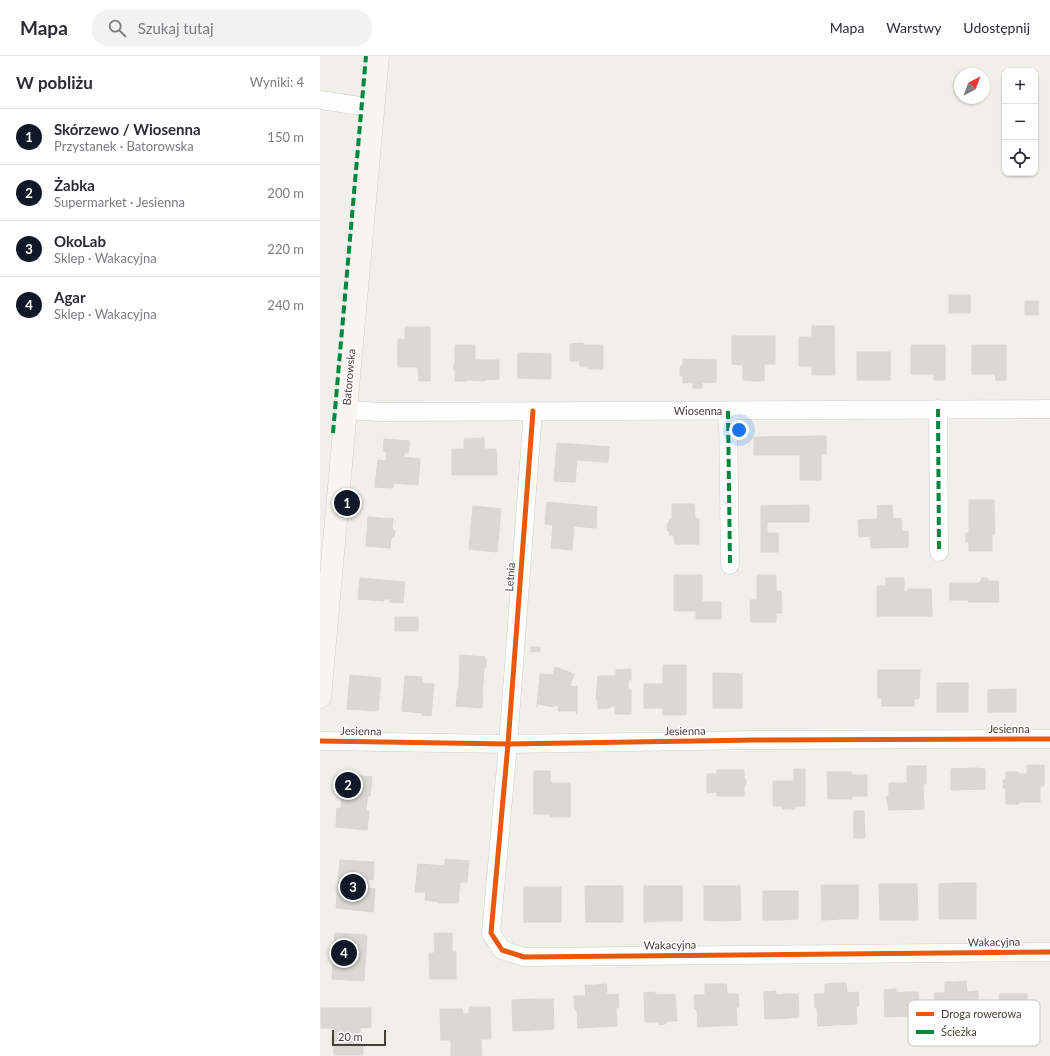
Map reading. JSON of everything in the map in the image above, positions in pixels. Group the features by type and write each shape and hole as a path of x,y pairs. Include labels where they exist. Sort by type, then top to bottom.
{"street":[{"name":"Batorowska","path":"320,697 322,656 378,56"},
{"path":"320,100 373,108"},
{"path":"938,409 938,552"},
{"name":"Wiosenna","path":"346,410 382,412 1050,409"},
{"name":"Letnia","path":"508,744 532,411"},
{"path":"728,411 730,564"},
{"name":"Jesienna","path":"320,741 508,744 1050,738"},
{"name":"Wakacyjna","path":"508,744 491,933 502,950 524,957 1050,952"}],"building":[{"path":"949,295 959,295 959,313 949,313"},
{"path":"959,295 970,295 970,313 959,313"},
{"path":"1025,301 1038,301 1038,315 1025,315"},
{"path":"812,326 834,326 835,375 812,375 812,366 799,366 799,337 812,337"},
{"path":"405,327 430,327 430,381 419,381 418,367 398,367 398,339 405,339"},
{"path":"732,336 753,336 753,381 743,380 743,365 732,364"},
{"path":"753,336 775,336 775,364 764,364 764,381 753,381"},
{"path":"583,343 583,345 603,345 603,369 588,369 588,366 580,366 579,361 570,361 570,344"},
{"path":"455,345 475,345 475,360 499,360 499,379 485,381 455,381 455,370 453,368 455,363"},
{"path":"911,345 945,345 945,380 934,380 934,374 911,374"},
{"path":"972,345 1006,345 1006,380 996,380 995,374 972,374"},
{"path":"857,352 890,352 890,380 857,380"},
{"path":"518,353 551,354 551,379 518,378"},
{"path":"683,359 716,360 716,382 683,383 683,377 680,375 680,367 683,365"},
{"path":"693,383 702,383 702,388 693,388"},
{"path":"826,436 826,454 821,454 821,480 800,480 800,455 754,455 754,437"},
{"path":"484,438 484,449 496,449 497,475 452,475 452,449 464,449 464,439"},
{"path":"384,439 410,441 408,453 404,453 404,457 420,459 418,485 393,483 393,488 375,487 378,460 386,461 387,452 383,451"},
{"path":"557,443 609,447 608,462 577,460 575,482 554,481"},
{"path":"969,500 994,500 995,534 992,534 992,551 969,551 969,542 966,542 966,533 969,533"},
{"path":"547,502 597,507 596,528 574,526 572,550 551,548 553,525 545,524"},
{"path":"672,504 694,504 695,519 699,519 699,544 675,544 674,535 669,535 670,533 667,530 667,524 670,519 672,520"},
{"path":"809,505 809,522 767,522 767,533 778,533 778,552 761,552 761,506"},
{"path":"892,505 893,519 901,518 902,532 908,531 908,547 871,548 870,536 859,537 858,520 878,519 877,506"},
{"path":"473,506 501,509 497,552 469,549"},
{"path":"368,517 393,519 392,528 395,531 394,536 391,538 390,548 366,546"},
{"path":"674,575 702,575 702,602 721,602 721,619 696,619 696,611 674,611"},
{"path":"757,575 776,575 776,591 781,591 782,613 776,613 776,622 751,622 750,600 757,600"},
{"path":"360,578 405,582 403,603 390,602 390,599 384,599 384,601 358,599"},
{"path":"886,578 904,578 904,591 908,592 908,589 931,589 932,616 877,616 877,586 886,586"},
{"path":"982,578 987,578 989,581 998,581 999,602 968,602 969,600 950,600 950,583 980,583"},
{"path":"395,617 418,617 418,631 395,631"},
{"path":"531,647 540,647 540,651 531,652"},
{"path":"460,655 485,657 486,659 481,708 456,706 459,689 458,681"},
{"path":"663,665 686,665 686,715 663,715 663,708 644,708 644,684 663,684"},
{"path":"555,667 574,674 570,686 576,687 577,685 577,714 576,711 558,711 559,706 553,705 553,707 538,704 537,707 540,674 553,675"},
{"path":"631,669 631,680 628,680 628,690 631,690 631,714 615,714 615,706 598,709 598,700 596,700 598,676 616,676 616,670"},
{"path":"878,670 920,670 919,699 914,699 914,706 882,706 882,698 878,698"},
{"path":"713,673 742,674 742,708 713,708"},
{"path":"350,675 381,678 378,711 347,709"},
{"path":"405,676 422,677 422,683 434,684 431,716 422,715 422,713 402,711"},
{"path":"937,683 968,683 968,712 937,712"},
{"path":"1016,689 1016,712 988,712 988,690"},
{"path":"1027,765 1044,765 1044,786 1040,786 1040,802 1019,802 1019,804 1006,804 1006,788 1003,788 1003,780 1006,780 1006,772 1027,774"},
{"path":"907,766 926,766 926,784 923,784 924,809 889,810 886,797 889,795 889,783 907,783"},
{"path":"794,769 805,769 805,806 795,806 795,809 783,809 783,806 773,806 773,781 794,781"},
{"path":"951,769 985,769 985,789 951,790"},
{"path":"717,770 744,770 746,784 744,786 744,796 717,796 717,792 707,793 707,774 717,774"},
{"path":"534,771 550,771 550,783 570,783 570,817 550,817 550,814 534,814"},
{"path":"827,772 851,772 852,775 867,775 867,796 852,796 852,799 828,799"},
{"path":"340,774 372,777 370,796 367,796 367,801 342,798 343,794 339,793"},
{"path":"342,798 367,801 366,811 369,811 367,830 336,827 337,808 341,809"},
{"path":"854,811 864,811 865,838 854,838"},
{"path":"445,859 469,861 467,882 460,882 458,903 439,903 425,900 426,892 415,892 418,864 445,866"},
{"path":"340,860 374,862 373,880 368,879 368,888 375,889 373,912 336,908"},
{"path":"957,883 958,919 939,919 939,884"},
{"path":"957,883 976,883 976,919 958,919"},
{"path":"879,884 899,884 899,920 880,920"},
{"path":"899,884 917,884 918,920 899,920"},
{"path":"821,885 840,885 840,919 822,920"},
{"path":"840,885 858,885 858,919 840,919"},
{"path":"585,886 604,886 604,922 586,922"},
{"path":"604,886 623,886 623,922 604,922"},
{"path":"644,886 663,886 663,921 644,922"},
{"path":"663,886 682,886 682,921 663,921"},
{"path":"704,886 722,886 722,921 704,920"},
{"path":"722,886 740,886 741,920 722,921"},
{"path":"524,887 543,887 543,922 524,922"},
{"path":"543,887 561,887 561,922 543,922"},
{"path":"763,891 781,891 781,920 763,920"},
{"path":"781,891 798,891 798,919 781,920"},
{"path":"335,933 367,935 364,981 332,979"},
{"path":"434,933 452,933 452,952 456,952 456,979 430,979 429,953 435,953"},
{"path":"966,981 967,992 978,991 978,1000 956,1000 956,982"},
{"path":"945,982 956,982 956,1000 934,1000 934,993 945,993"},
{"path":"836,983 846,983 847,993 858,992 859,1006 856,1006 857,1024 837,1025"},
{"path":"836,983 837,1025 818,1026 817,1008 815,1008 814,994 825,994 825,984"},
{"path":"606,984 607,995 618,994 619,1008 616,1008 617,1026 597,1027 596,985"},
{"path":"705,984 716,984 717,1026 698,1027 697,1009 695,1009 694,995 705,995"},
{"path":"716,984 726,984 727,994 738,994 739,1007 736,1007 737,1025 717,1026"},
{"path":"585,985 596,985 597,1027 578,1028 577,1009 575,1010 574,996 586,996"},
{"path":"896,989 896,993 907,992 908,1016 885,1017 884,990"},
{"path":"776,991 776,995 787,994 788,1018 765,1019 764,992"},
{"path":"655,992 655,995 675,994 677,1021 668,1021 665,1024 660,1025 658,1022 645,1022 644,993"},
{"path":"907,992 918,992 918,1000 908,1000 908,1016"},
{"path":"787,994 798,994 799,1017 788,1018"},
{"path":"999,994 1027,994 1027,1000 999,1000"},
{"path":"533,999 553,999 554,1029 534,1030"},
{"path":"533,999 534,1030 513,1031 512,1000"},
{"path":"469,1007 490,1007 491,1039 481,1039 482,1056 451,1056 451,1040 441,1040 440,1009 462,1009 463,1014 469,1014"},
{"path":"321,1008 371,1008 371,1027 360,1028 360,1045 363,1044 363,1055 334,1055 332,1036 334,1036 334,1028 321,1028"}],"marked path":[{"path":"333,433 366,56"},
{"path":"938,409 939,552"},
{"path":"728,411 730,565"}],"cycle path":[{"path":"533,411 508,744 491,933 502,950 524,957 1050,952"},
{"path":"320,741 508,744 756,740 1050,739"}],"place":[{"name":"Skórzewo / Wiosenna","path":"347,503"},
{"name":"Żabka","path":"348,785"},
{"name":"OkoLab","path":"353,887"},
{"name":"Agar","path":"344,953"}]}
